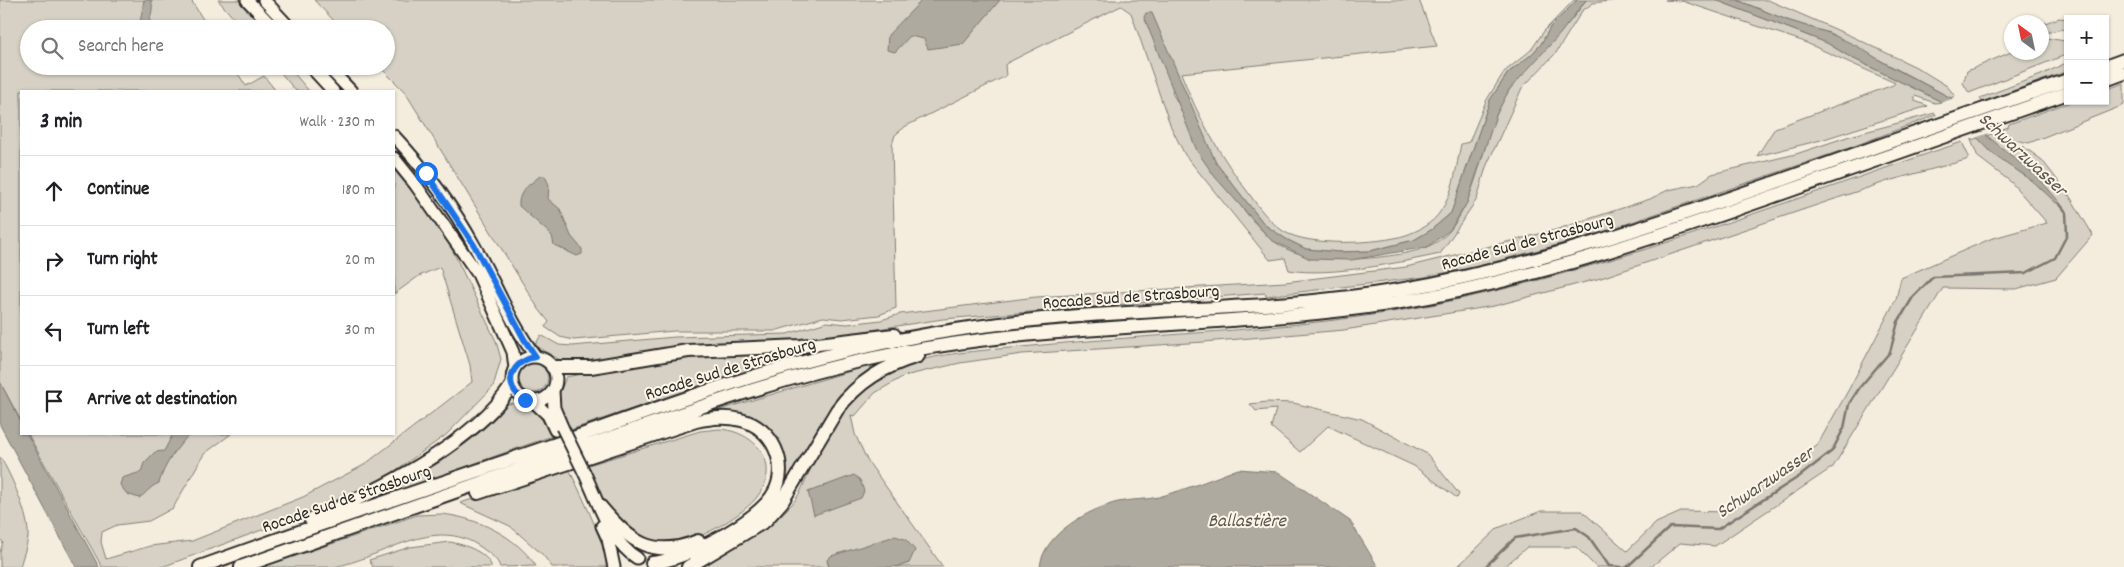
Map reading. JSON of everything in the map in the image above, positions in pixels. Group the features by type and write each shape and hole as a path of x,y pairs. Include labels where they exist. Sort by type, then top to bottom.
{"highway":[{"path":"2109,66 2124,60"},
{"path":"2109,79 2124,74"},
{"name":"Rocade Sud de Strasbourg","path":"200,567 762,374 840,353 944,332 1074,316 1285,304 1392,291 1517,266 1634,231 2064,81"},
{"name":"Rocade Sud de Strasbourg","path":"241,567 749,391 817,371 875,357 986,338 1062,330 1330,311 1464,290 1569,264 1650,238 2064,94"},
{"path":"552,367 592,367 688,351 802,346 872,336 944,332"},
{"path":"688,567 765,521 796,482 837,410 863,382 899,362 986,338"},
{"path":"251,549 345,505 429,459 479,421 498,404 512,385"},
{"path":"385,517 440,504 684,424 715,417 744,420 763,432 774,445 780,463 780,481 771,498 761,510 748,520 686,554 654,565"},
{"path":"588,456 633,446 687,430 720,424 735,426 754,434 768,449 772,459 772,478 769,488 753,509 735,521 689,545 663,548 649,547 633,540 622,532 600,506"}],"main road":[{"path":"247,0 266,20"},
{"path":"264,0 283,20"},
{"path":"319,75 333,90"},
{"path":"336,75 350,90"},
{"path":"395,137 426,173 452,209 474,245 524,339 536,357 548,362 552,367 556,379 552,391 558,429"},
{"path":"395,159 415,184 478,274 513,352 515,368"},
{"path":"536,357 520,361 512,376 512,385 520,398 534,402 548,415 558,429 608,539 615,567 624,560 637,558"},
{"path":"534,402 541,400 552,391"},
{"path":"580,474 625,549 637,558 654,565"}],"shaded area":[{"path":"0,0 191,0 203,20 20,20 20,75 239,75 246,86 264,76 275,90 20,90 20,419 0,382"},
{"path":"218,0 238,0 256,20 235,20"},
{"path":"314,0 1419,0 1437,46 1181,73 1195,106 1220,152 1239,181 1269,219 1283,231 1309,240 1362,242 1406,235 1425,226 1437,216 1445,205 1451,188 1461,144 1469,142 1486,101 1504,72 1531,50 1544,31 1574,0 1577,0 1551,26 1541,44 1532,54 1508,73 1490,100 1451,213 1431,230 1414,240 1370,251 1339,252 1306,249 1265,225 1216,163 1175,72 1172,93 1225,183 1241,207 1259,227 1276,243 1294,252 1315,257 1348,259 1380,257 1419,250 1438,241 1445,235 1462,212 1470,195 1493,123 1510,89 1528,66 1578,12 1586,0 1619,0 1593,3 1582,11 1556,53 1522,88 1486,167 1477,199 1440,254 1364,268 1324,272 1289,270 1285,258 1270,260 1185,155 1171,127 1131,13 1121,6 1007,63 1005,65 1006,76 906,126 895,135 892,145 896,308 879,315 842,319 823,317 774,331 674,331 574,340 560,337 545,327 549,322 538,308 405,92 388,75 395,75 395,20 333,20"},
{"path":"1665,0 1716,0 1827,43 1850,57 1942,102 1935,103 1915,96 1915,101 1928,106 1821,140 1757,156 1775,128 1895,83 1802,41 1682,1"},
{"path":"1737,0 1768,0 1851,36 1916,67 1947,86 1955,96 1951,98 1829,33 1787,20"},
{"path":"2059,18 2064,19 2064,31 2062,29 2049,32 2049,22"},
{"path":"2049,38 2064,41 2064,56 1969,93 1963,83 1967,71 2004,55 2004,60 2049,60"},
{"path":"2064,64 2064,72 1982,102 1980,98 2041,75"},
{"path":"283,75 296,75 308,90 295,90"},
{"path":"2124,83 2124,105 2029,143 2011,139 1998,131 2008,127 2009,124 2064,104 2109,105 2109,89"},
{"path":"1935,113 1936,115 1849,148 1591,236 1478,266 1425,277 1266,296 1265,293 943,319 799,341 597,362 563,362 535,345 541,335 559,345 572,346 675,337 787,334 827,322 847,324 881,320 900,314 1036,297 1285,282 1406,267 1555,230 1650,199 1668,190 1698,184 1712,174 1796,154 1850,136"},
{"path":"1991,134 2005,143 2024,147 2042,160 2069,195 2093,235 2056,278 2016,289 1943,288 1833,467 1715,546 1680,543 1651,567 1596,567 1576,547 1527,547 1504,567 1457,567 1498,528 1541,511 1582,511 1627,551 1656,523 1683,511 1726,512 1818,444 1896,299 1901,278 1990,239 2047,223 2011,182 1978,157 1971,140 1978,138 2056,203 2038,177 1987,136"},
{"path":"1962,142 1969,157 1966,160 1888,181 1601,278 1494,306 1344,330 1204,342 1022,354 960,363 904,376 875,393 855,416 851,415 855,434 867,460 943,567 896,567 909,563 827,560 829,567 703,567 762,530 783,513 798,495 836,421 854,398 879,378 910,363 944,355 981,351 1261,328 1353,318 1470,297 1612,259 1683,237"},
{"path":"395,171 425,207 451,247 496,341 501,359 493,387 446,435 385,478 313,511 162,567 102,567 29,435 230,435 204,454 173,508 149,521 117,525 102,532 101,542 106,559 150,546 192,541 303,497 364,465 472,382 470,365 440,267 419,276 395,293"},
{"path":"815,350 816,353 697,387 570,430 557,400 566,377 668,358"},
{"path":"533,363 544,367 548,378 544,389 533,393 522,389 518,378 522,367"},
{"path":"871,365 871,369 856,379 831,408 782,491 776,442 721,412 709,413"},
{"path":"1267,402 1293,403 1362,419 1427,454 1459,494 1457,498 1414,466 1328,426 1300,452 1271,427 1276,409 1256,411 1250,404"},
{"path":"512,403 536,410 552,436 354,506 506,405"},
{"path":"719,429 732,431 744,436 761,451 766,462 767,473 764,485 757,497 734,517 691,540 672,544 655,543 643,541 629,534 607,507 585,466 700,431"},
{"path":"0,457 19,496 28,529 28,537 20,567 0,567 0,552 3,542 0,539"},
{"path":"569,469 603,547 606,567 552,567 543,555 510,526 460,503"},
{"path":"442,514 456,516 495,530 518,546 536,566 500,567 495,559 482,548 464,538 445,535 408,541 333,567 263,567 417,515"},
{"path":"450,542 468,547 480,553 489,561 492,567 373,567 369,560 410,547"}],"water":[{"path":"144,0 151,0 150,20 141,20"},
{"path":"922,0 1000,0 963,44 928,49 924,39 910,36 895,52 887,50 888,35"},
{"path":"1577,0 1586,0 1560,34 1509,90 1496,115 1467,203 1450,230 1427,247 1351,260 1310,259 1271,240 1215,177 1197,151 1144,17 1146,13 1152,13 1216,163 1265,225 1306,249 1339,252 1370,251 1414,240 1431,230 1451,213 1490,100 1508,73 1532,54 1541,44 1551,26"},
{"path":"1716,0 1737,0 1787,20 1829,33 1857,46 1886,64 1951,98 1987,133 1987,136 2038,177 2060,203 2056,203 2034,182 1992,153 1944,103 1850,57 1827,43"},
{"path":"540,176 545,176 549,185 548,199 560,209 571,236 582,249 582,254 577,256 554,245 552,236 519,206 522,192"},
{"path":"0,382 20,420 20,435 28,435 99,567 76,567 0,425"},
{"path":"172,435 189,435 172,457 159,483 139,498 127,494 120,485 122,478 141,472 144,463 155,452 164,451"},
{"name":"Ballastière","path":"1238,469 1278,472 1350,521 1378,567 1040,567 1043,555 1049,544 1058,534 1094,510 1128,500 1159,497"},
{"path":"854,475 860,480 864,491 861,498 814,515 808,492"},
{"path":"895,536 905,539 915,550 909,563 896,567 829,567 827,560 831,556"}],"pier":[{"path":"1955,98 1989,133 1975,138 1940,103"}],"waterway":[{"name":"Schwarzwasser","path":"1627,567 1670,527 1718,529 1800,476 1832,451 1844,428 1849,404 1860,387 1890,352 1898,322 1913,297 1933,277 2026,273 2055,258 2067,235 2066,212 2059,203"},
{"name":"Schwarzwasser","path":"1485,567 1515,538 1576,528 1589,537 1609,566 1621,567"}],"route":[{"path":"426,173 452,209 474,245 524,339 536,357 520,361 513,371 512,385 520,398 525,400"}]}
